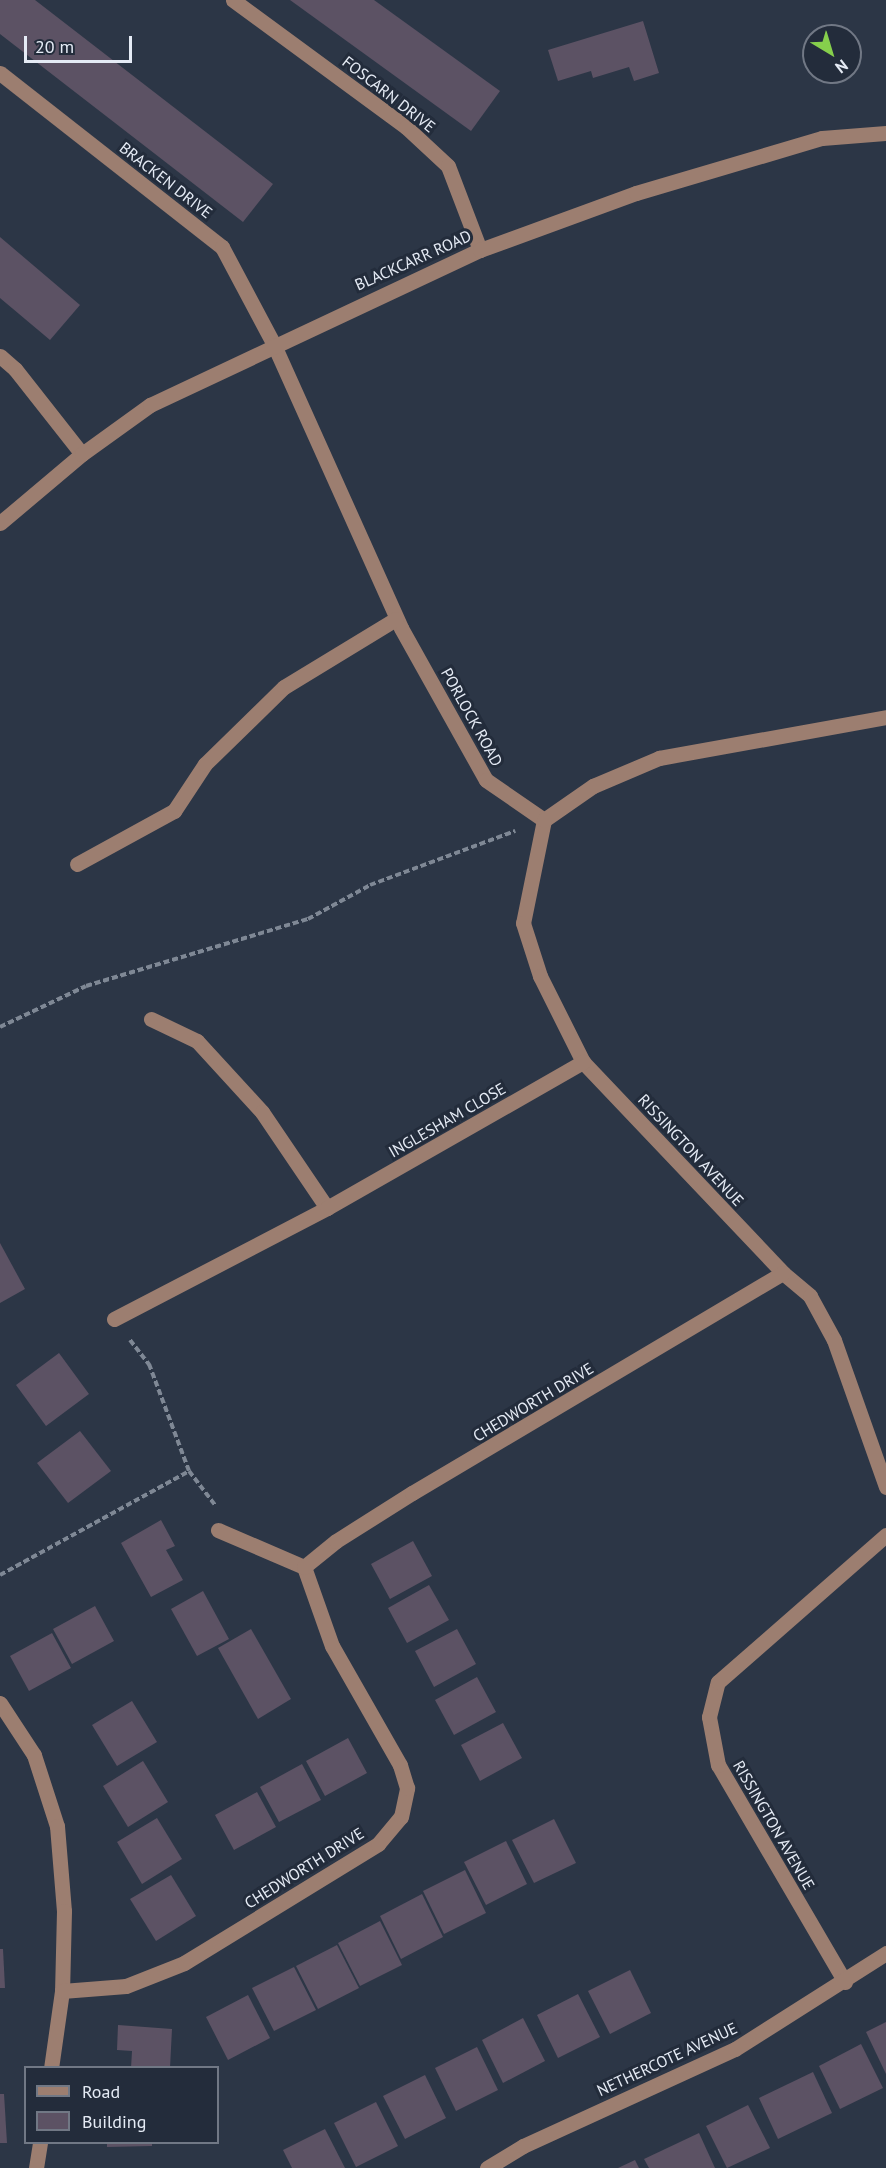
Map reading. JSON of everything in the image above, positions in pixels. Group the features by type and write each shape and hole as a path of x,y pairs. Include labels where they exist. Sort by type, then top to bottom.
{"street":[{"name":"FOSCARN DRIVE","path":"233,0 406,127 448,166 480,250"},
{"name":"BRACKEN DRIVE","path":"0,73 222,247 274,345"},
{"name":"BLACKCARR ROAD","path":"0,523 82,454 150,405 480,250 636,193 812,141 886,133"},
{"name":"PORLOCK ROAD","path":"274,345 396,619 486,780 544,820"},
{"path":"0,356 15,369 82,454"},
{"path":"77,864 174,811 205,764 284,687 396,619"},
{"path":"544,820 593,786 659,758 886,717"},
{"name":"RISSINGTON AVENUE","path":"544,820 523,923 540,976 583,1062 783,1274 810,1296 834,1340 886,1487"},
{"path":"151,1019 197,1041 212,1057 262,1112 327,1208"},
{"name":"INGLESHAM CLOSE","path":"114,1319 327,1208 583,1062"},
{"name":"CHEDWORTH DRIVE","path":"62,1991 126,1986 184,1963 378,1844 401,1817 407,1788 400,1765 332,1646 304,1567 336,1540 412,1493 783,1274"},
{"path":"218,1530 304,1567"},
{"name":"RISSINGTON AVENUE","path":"845,1982 718,1765 709,1717 718,1682 886,1535"},
{"path":"0,1702 34,1755 57,1826 64,1911 62,1991 51,2066"},
{"name":"NETHERCOTE AVENUE","path":"487,2168 523,2146 735,2049 845,1982 886,1953"},
{"path":"36,2168 40,2144"}],"path":[{"path":"0,1027 86,986 308,919 370,885 544,820"},
{"path":"114,1319 149,1364 189,1471 240,1539"},
{"path":"0,1575 189,1471"}],"building":[{"path":"0,0 35,0 273,184 243,222 0,34"},
{"path":"290,0 374,0 500,91 471,131"},
{"path":"643,21 659,73 634,81 629,67 593,78 591,71 558,81 548,50"},
{"path":"0,237 80,305 50,340 0,298"},
{"path":"0,1243 25,1289 0,1303"},
{"path":"59,1353 89,1394 46,1426 16,1385"},
{"path":"80,1431 111,1471 68,1503 37,1463"},
{"path":"161,1520 175,1546 166,1550 183,1580 151,1597 121,1543"},
{"path":"413,1541 432,1576 390,1599 371,1564"},
{"path":"429,1585 449,1620 407,1643 388,1608"},
{"path":"203,1591 229,1639 197,1656 171,1609"},
{"path":"95,1606 114,1641 72,1664 53,1629"},
{"path":"251,1629 291,1699 258,1719 218,1648"},
{"path":"457,1629 476,1664 434,1687 415,1651"},
{"path":"52,1633 71,1668 29,1691 10,1656"},
{"path":"477,1677 496,1712 454,1735 435,1700"},
{"path":"132,1701 157,1742 117,1766 92,1725"},
{"path":"503,1723 522,1758 480,1781 461,1745"},
{"path":"348,1738 367,1773 325,1796 306,1761"},
{"path":"143,1761 168,1802 128,1827 103,1786"},
{"path":"302,1764 321,1800 279,1822 260,1787"},
{"path":"257,1792 276,1827 234,1850 215,1815"},
{"path":"157,1818 182,1859 142,1884 117,1842"},
{"path":"554,1819 576,1863 534,1883 512,1840"},
{"path":"506,1841 527,1884 486,1905 464,1862"},
{"path":"465,1870 486,1913 444,1934 423,1891"},
{"path":"171,1875 196,1916 156,1941 130,1899"},
{"path":"422,1894 443,1937 401,1959 380,1916"},
{"path":"380,1921 402,1965 360,1986 338,1943"},
{"path":"337,1945 359,1988 318,2009 296,1966"},
{"path":"0,1949 3,1949 5,1988 0,1988"},
{"path":"294,1967 316,2010 274,2031 252,1988"},
{"path":"630,1970 651,2013 610,2034 588,1991"},
{"path":"578,1994 600,2037 558,2058 537,2015"},
{"path":"248,1995 270,2038 228,2060 206,2017"},
{"path":"523,2018 545,2061 503,2083 482,2040"},
{"path":"886,2022 886,2074 866,2032"},
{"path":"118,2025 172,2029 170,2066 131,2066 132,2051 117,2050"},
{"path":"861,2044 883,2088 840,2109 819,2066"},
{"path":"477,2047 498,2090 456,2111 435,2068"},
{"path":"813,2072 832,2113 778,2139 759,2098"},
{"path":"425,2075 446,2118 405,2139 383,2096"},
{"path":"0,2094 4,2094 7,2143 0,2143"},
{"path":"376,2102 398,2146 356,2167 334,2123"},
{"path":"748,2105 770,2148 727,2168 706,2126"},
{"path":"325,2129 345,2168 292,2168 283,2150"},
{"path":"699,2133 715,2168 649,2168 644,2159"},
{"path":"107,2144 152,2144 152,2146 107,2147"},
{"path":"635,2160 639,2168 618,2168"}]}
